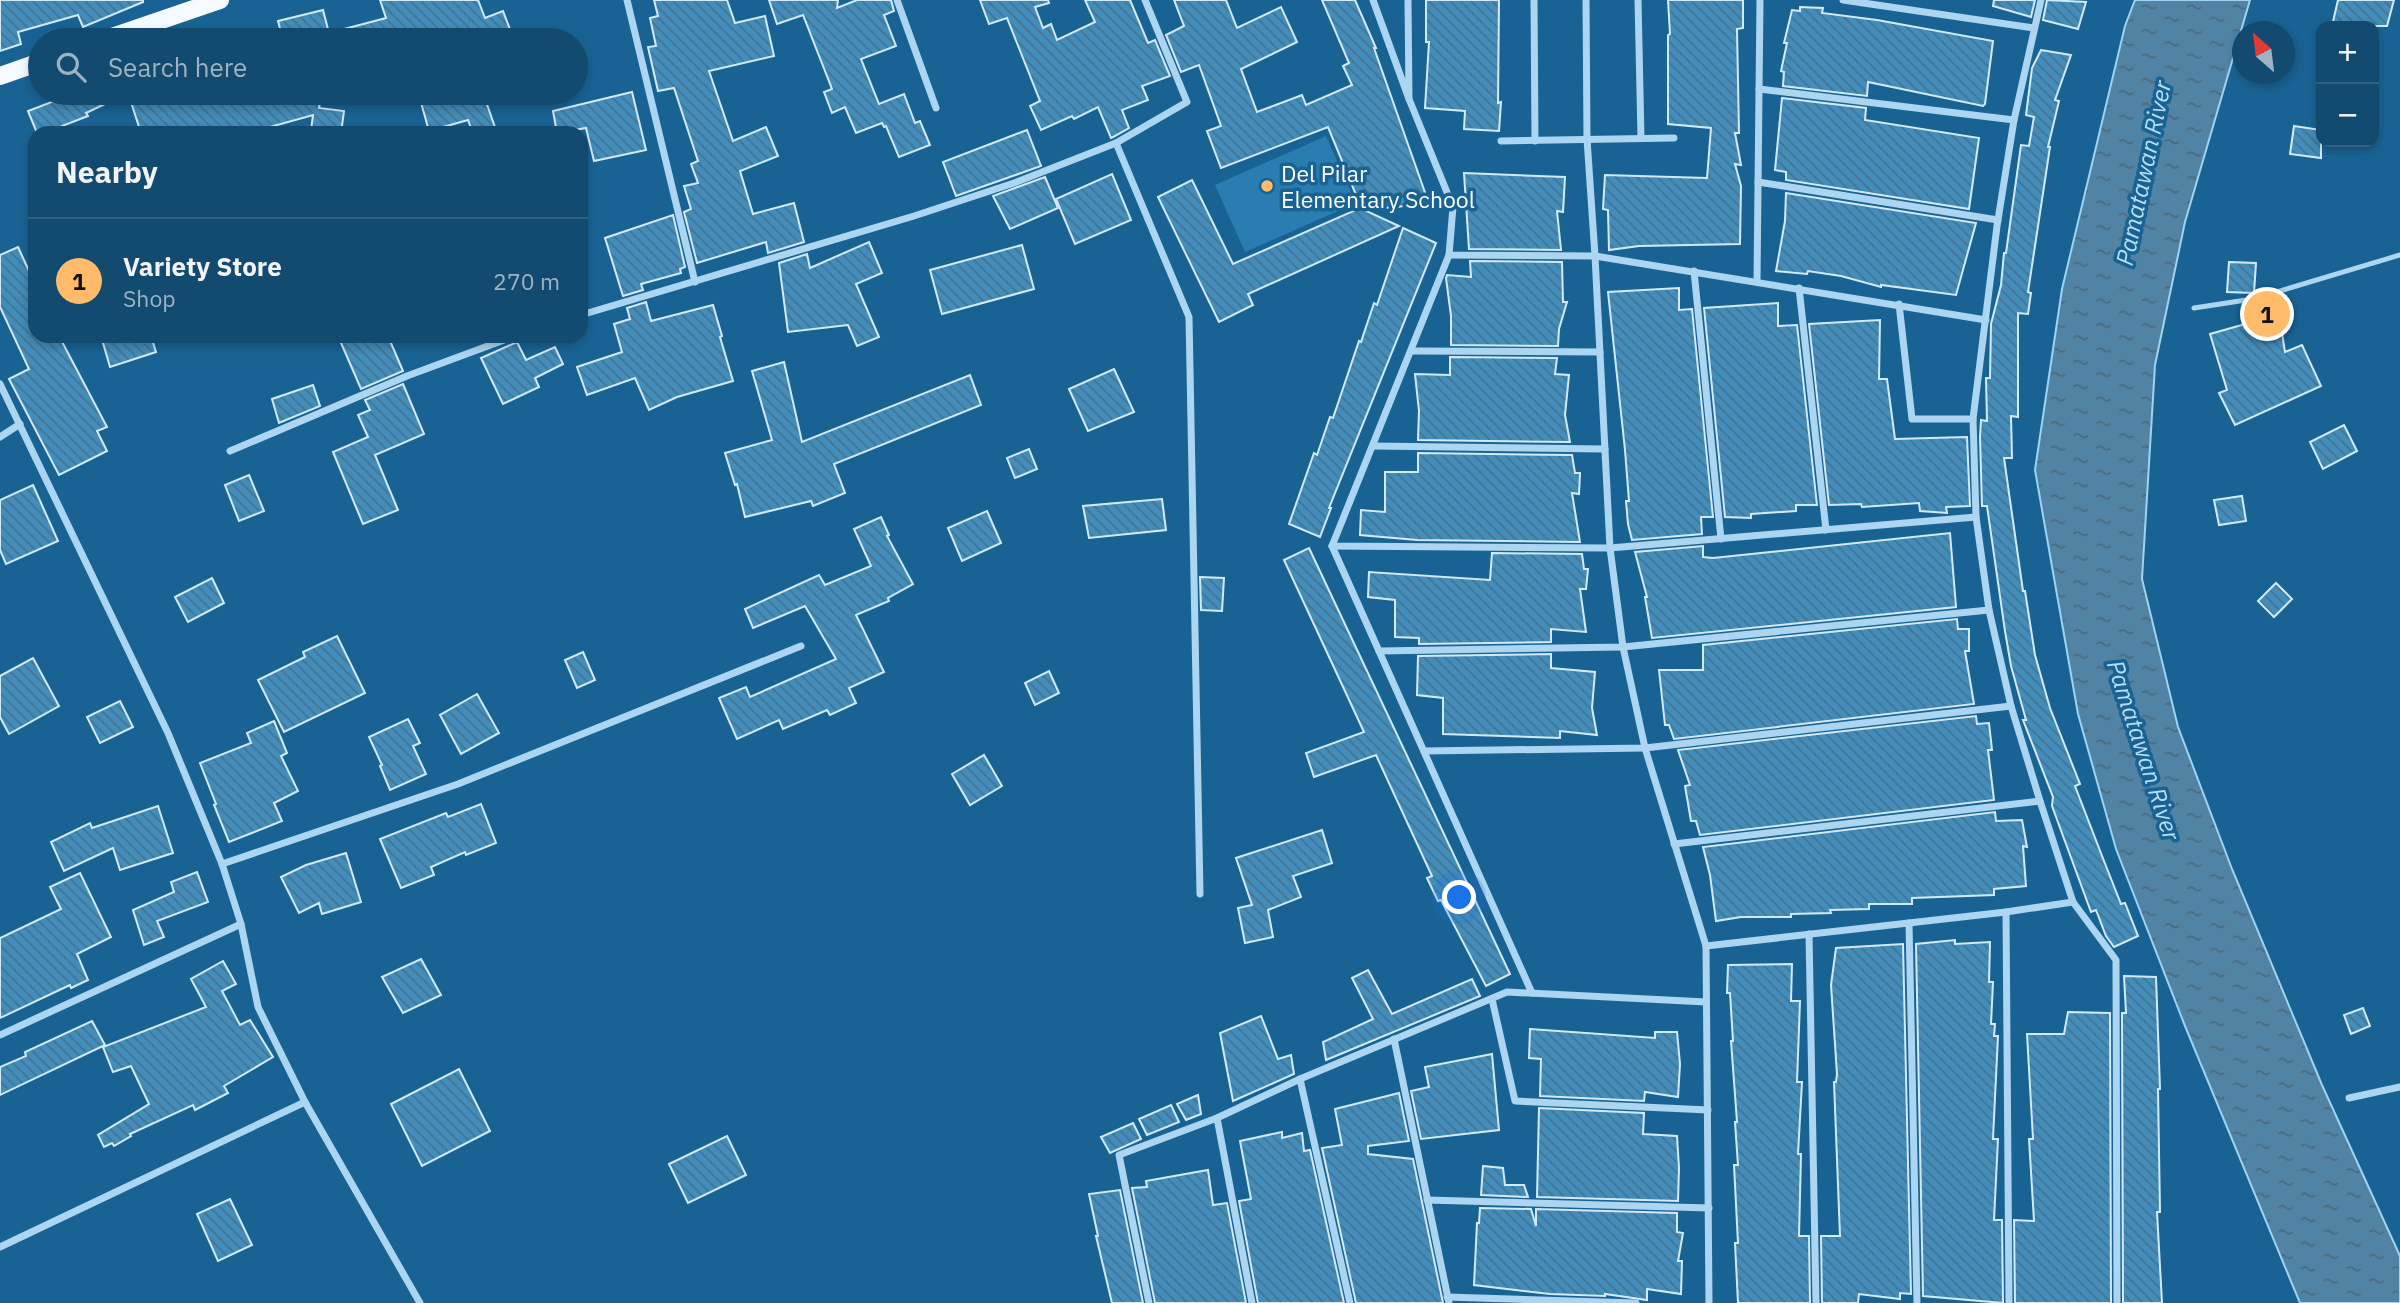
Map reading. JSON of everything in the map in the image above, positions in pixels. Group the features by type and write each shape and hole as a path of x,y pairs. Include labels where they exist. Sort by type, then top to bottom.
{"main road":[{"path":"138,28 220,0"},
{"path":"0,76 28,66"}],"street":[{"path":"627,0 695,282"},
{"path":"897,0 936,108"},
{"path":"588,313 914,216 1014,183 1116,143 1187,102 1145,0"},
{"path":"1373,0 1409,99 1453,207 1449,255 1332,546 1532,993"},
{"path":"1408,0 1409,99"},
{"path":"1534,0 1535,141"},
{"path":"1586,0 1587,139 1610,548 1623,647 1645,748 1706,946 1709,1303"},
{"path":"1638,0 1641,138"},
{"path":"1757,281 1760,0"},
{"path":"1843,0 2034,28"},
{"path":"2041,0 2014,120 1998,220 1973,419 1976,517 1989,610 2011,706 2040,801 2073,902 2116,960 2117,1303"},
{"path":"1759,89 2014,120"},
{"path":"1501,141 1674,138"},
{"path":"1116,143 1189,317 1200,894"},
{"path":"1758,182 1998,220"},
{"path":"1449,255 1595,256 1986,320"},
{"path":"1694,271 1721,539"},
{"path":"1799,288 1826,530"},
{"path":"1899,304 1912,419 1973,419"},
{"path":"230,451 407,376 496,343"},
{"path":"1411,351 1600,352"},
{"path":"0,384 168,733 222,864 241,924 258,1007 305,1102 420,1303"},
{"path":"0,436 20,424"},
{"path":"1373,446 1605,449"},
{"path":"1332,546 1610,548 1976,517"},
{"path":"1379,651 1623,647 1989,610"},
{"path":"222,864 458,784 801,646"},
{"path":"1424,751 1645,748 2011,706"},
{"path":"1674,844 2040,801"},
{"path":"1706,946 2073,902"},
{"path":"2006,912 2009,1303"},
{"path":"1909,923 1917,1303"},
{"path":"0,1035 241,924"},
{"path":"1809,934 1816,1303"},
{"path":"1149,1303 1119,1155 1217,1118 1300,1079 1507,992 1706,1002"},
{"path":"1492,999 1515,1101 1708,1110"},
{"path":"1394,1039 1448,1300 1636,1303"},
{"path":"1300,1079 1350,1303"},
{"path":"2349,1098 2400,1087"},
{"path":"0,1247 305,1102"},
{"path":"1217,1118 1252,1303"},
{"path":"1427,1200 1709,1208"}],"lane":[{"path":"2193,308 2253,299 2400,255"}],"shaded area":[{"path":"1326,136 1356,203 1245,252 1215,185"}],"water":[{"name":"Pamatawan River","path":"2135,0 2250,0 2244,21 2232,21 2232,61 2185,222 2155,365 2142,579 2178,727 2232,869 2322,1085 2400,1256 2400,1303 2300,1303 2185,1026 2116,849 2078,714 2035,470 2062,289 2125,26"}],"building":[{"path":"0,0 143,0 83,27 78,15 28,28 18,32 21,44 0,51"},
{"path":"380,0 478,0 485,18 503,11 509,28 348,28 386,18"},
{"path":"654,0 727,0 735,23 765,16 774,56 709,71 733,141 766,127 778,156 740,171 753,214 794,203 804,242 768,253 766,242 697,263 684,212 691,209 684,186 698,183 691,164 698,161 674,88 658,91 648,47 656,46 650,18 658,16"},
{"path":"769,0 838,0 837,8 857,0 891,0 894,11 884,15 896,46 861,59 879,104 904,94 915,123 920,121 930,145 899,157 886,126 882,123 856,133 845,107 832,113 824,92 832,89 803,15 777,24"},
{"path":"980,0 1048,0 1049,3 1035,7 1043,28 1051,24 1057,40 1095,22 1085,0 1130,0 1148,43 1155,40 1170,76 1142,86 1148,100 1122,110 1129,128 1111,138 1098,107 1074,119 1072,116 1041,130 1030,106 1040,101 1007,18 989,24"},
{"path":"1174,0 1226,0 1237,28 1281,7 1297,42 1241,69 1257,112 1302,95 1306,105 1352,85 1343,66 1349,63 1322,0 1355,0 1376,48 1428,201 1393,208 1361,207 1328,127 1221,168 1207,131 1221,126 1199,65 1181,72 1166,35 1184,26"},
{"path":"1426,0 1499,0 1499,131 1464,129 1465,111 1425,108 1429,42 1426,42"},
{"path":"1668,0 1743,0 1743,28 1737,29 1739,133 1735,133 1741,165 1735,164 1741,186 1740,244 1639,246 1609,250 1608,210 1603,209 1605,175 1707,178 1711,128 1668,124"},
{"path":"1994,0 2035,0 2031,17 1993,6"},
{"path":"2047,0 2086,2 2078,29 2043,20"},
{"path":"2338,0 2394,0 2387,26 2379,26 2379,21 2333,21"},
{"path":"1800,7 1823,8 1822,13 1993,41 1985,104 1983,106 1868,82 1867,96 1783,86 1784,72 1781,71 1787,43 1784,43 1792,10 1800,11"},
{"path":"323,10 328,28 280,28 278,21"},
{"path":"2041,50 2071,55 2055,100 2059,101 2048,147 2028,292 2031,293 2028,314 2018,313 2018,417 2011,416 2012,458 2004,458 2035,655 2050,708 2080,784 2075,786 2121,904 2125,903 2138,936 2114,947 2106,936 2096,910 2091,912 2052,806 2053,797 2023,720 2026,720 2011,666 1987,506 1982,506 1980,437 1981,420 1987,421 1986,378 1990,378 1991,324 2001,285 2021,145 2029,146 2034,117 2026,115 2032,68"},
{"path":"632,92 646,150 594,161 588,126 556,126 553,111 588,105 588,103"},
{"path":"1782,98 1866,108 1865,120 1979,138 1969,209 1786,180 1786,172 1775,170"},
{"path":"44,105 103,105 86,113 88,116 62,126 34,126 28,111"},
{"path":"132,105 320,105 319,108 344,111 342,126 312,126 313,115 273,126 139,126"},
{"path":"422,105 487,105 495,126 470,126 468,120 447,126 428,126"},
{"path":"2294,126 2316,129 2316,147 2321,147 2321,158 2290,154"},
{"path":"1027,130 1041,166 956,196 943,162"},
{"path":"1464,173 1565,177 1563,212 1557,211 1561,250 1469,249"},
{"path":"1112,174 1131,220 1075,244 1056,199"},
{"path":"1045,177 1058,208 1010,229 993,196"},
{"path":"1192,180 1233,264 1360,208 1399,226 1248,294 1253,305 1219,322 1158,197"},
{"path":"1786,193 1976,223 1956,295 1881,287 1841,276 1808,271 1807,274 1776,271 1785,221"},
{"path":"673,215 685,267 680,269 681,273 641,284 643,290 623,296 605,238"},
{"path":"1403,228 1436,243 1329,508 1320,537 1289,524 1314,453 1317,455 1330,417 1333,418 1374,303 1377,305"},
{"path":"869,242 882,273 856,284 879,337 857,346 848,325 788,332 779,263 807,254 810,268"},
{"path":"1022,245 1034,289 942,314 930,270"},
{"path":"18,247 28,269 28,343 63,343 107,427 97,431 107,451 59,475 9,379 29,369 0,307 0,255"},
{"path":"1470,261 1562,262 1563,302 1567,302 1559,329 1558,346 1451,345 1451,316 1446,278 1447,275 1471,277"},
{"path":"2229,262 2256,263 2254,293 2227,292"},
{"path":"1679,288 1679,310 1692,309 1713,517 1701,517 1702,534 1632,540 1628,524 1625,450 1608,292"},
{"path":"646,302 651,321 713,305 733,381 677,397 649,410 635,378 587,395 577,367 622,352 614,324 630,319 627,308"},
{"path":"1778,303 1778,326 1797,325 1817,505 1796,505 1796,511 1751,514 1751,518 1725,517 1704,308"},
{"path":"2277,315 2285,352 2302,345 2321,386 2235,425 2219,393 2227,390 2210,334"},
{"path":"1880,320 1879,379 1887,379 1895,439 1967,437 1970,506 1946,507 1947,513 1920,511 1919,503 1862,507 1861,504 1829,505 1809,324"},
{"path":"103,343 153,343 156,352 110,367"},
{"path":"341,343 391,343 403,371 361,389"},
{"path":"518,343 526,360 555,347 563,364 535,378 539,387 503,404 481,358"},
{"path":"1450,357 1557,358 1555,374 1569,375 1565,415 1570,442 1418,440 1419,411 1415,374 1450,375"},
{"path":"784,362 802,442 970,375 981,405 834,464 845,493 813,506 811,501 745,517 737,484 735,485 725,453 772,440 752,371"},
{"path":"1114,369 1134,412 1088,431 1069,389"},
{"path":"403,384 424,434 375,455 398,510 363,524 333,452 368,437 358,415 370,410 365,400"},
{"path":"313,385 320,406 279,423 272,399"},
{"path":"2344,425 2357,451 2323,469 2310,442"},
{"path":"1029,449 1037,469 1015,478 1007,458"},
{"path":"1418,453 1572,455 1575,473 1580,473 1579,494 1572,493 1580,542 1417,540 1360,535 1361,510 1385,512 1385,472 1418,472"},
{"path":"249,475 264,511 239,521 225,485"},
{"path":"33,485 58,541 6,564 0,550 0,500"},
{"path":"2242,496 2246,521 2219,525 2214,500"},
{"path":"1162,499 1166,530 1089,538 1083,506"},
{"path":"987,511 1001,543 962,561 948,528"},
{"path":"881,517 889,535 887,536 913,584 888,598 889,601 856,615 884,672 849,688 856,703 830,715 827,710 783,729 779,720 737,739 719,698 746,687 750,697 836,659 805,606 753,628 745,609 819,575 825,585 871,566 854,529"},
{"path":"1950,533 1956,607 1652,638 1647,597 1635,552 1703,546 1703,557 1713,558"},
{"path":"1309,548 1510,974 1486,986 1427,878 1432,876 1376,755 1314,777 1306,753 1364,732 1284,560"},
{"path":"1492,553 1582,554 1584,569 1588,569 1586,589 1580,589 1586,632 1551,629 1551,642 1419,644 1419,638 1395,637 1395,600 1368,597 1369,572 1490,580"},
{"path":"1200,577 1224,578 1222,611 1201,610"},
{"path":"212,578 224,603 188,622 175,597"},
{"path":"2276,583 2292,599 2274,617 2258,601"},
{"path":"1957,619 1958,629 1969,629 1969,651 1965,651 1974,704 1674,739 1669,725 1665,725 1659,670 1703,670 1703,645"},
{"path":"337,636 365,693 284,732 258,680 305,657 303,652"},
{"path":"583,652 595,680 577,688 565,660"},
{"path":"1551,654 1551,668 1595,672 1592,708 1597,735 1560,731 1560,738 1443,734 1443,698 1417,695 1418,656"},
{"path":"33,658 59,706 9,734 0,717 0,676"},
{"path":"1049,671 1059,693 1035,705 1025,683"},
{"path":"477,694 499,733 461,754 440,715"},
{"path":"120,701 133,727 100,743 87,717"},
{"path":"1976,716 1977,724 1989,723 1992,750 1988,750 1994,800 1700,835 1696,821 1691,821 1685,786 1690,785 1678,750"},
{"path":"408,719 420,743 413,746 426,774 390,790 369,737"},
{"path":"274,721 287,753 281,756 298,791 274,803 282,821 229,842 200,763 251,743 247,733"},
{"path":"984,755 1002,786 970,805 952,774"},
{"path":"481,804 496,843 466,855 465,852 431,867 434,875 401,888 380,839 446,813 448,817"},
{"path":"158,806 173,853 120,870 113,848 64,871 51,842 90,823 92,828"},
{"path":"1995,812 1996,821 2022,820 2027,847 2023,846 2026,886 1994,889 1994,895 1912,898 1912,904 1869,904 1869,909 1716,921 1703,847"},
{"path":"1322,830 1332,863 1293,876 1301,897 1268,910 1273,937 1245,943 1238,908 1252,905 1236,858"},
{"path":"346,853 361,902 322,914 319,903 299,913 281,877 306,865"},
{"path":"197,872 208,902 157,921 164,937 144,945 133,910 174,892 171,882"},
{"path":"80,873 111,937 77,954 88,980 71,988 70,985 0,1018 0,938 61,909 50,887"},
{"path":"1955,940 1955,944 1990,942 1989,982 1993,982 1991,1024 1995,1024 1994,1036 1998,1036 1993,1139 1998,1139 1994,1220 2002,1220 2003,1303 1923,1296 1916,944"},
{"path":"1903,944 1911,1294 1900,1293 1900,1299 1859,1294 1858,1303 1822,1303 1821,1236 1840,1236 1834,1082 1837,1074 1831,985 1836,948"},
{"path":"421,959 441,995 403,1013 382,977"},
{"path":"223,961 236,984 222,991 240,1025 250,1020 273,1057 224,1086 228,1093 195,1110 193,1105 130,1134 131,1136 114,1146 112,1143 104,1147 98,1135 149,1104 131,1066 113,1072 103,1047 206,1007 191,979"},
{"path":"1792,964 1791,1001 1800,1001 1797,1082 1802,1082 1798,1154 1801,1154 1799,1236 1809,1236 1810,1303 1738,1303 1734,1165 1738,1165 1737,1122 1730,993 1727,993 1728,965"},
{"path":"1368,970 1392,1014 1472,979 1480,996 1326,1060 1323,1042 1373,1019 1352,978"},
{"path":"2124,976 2156,977 2160,1089 2160,1212 2157,1212 2162,1303 2123,1303 2122,1013 2126,1013"},
{"path":"2363,1008 2370,1026 2351,1034 2344,1015"},
{"path":"2068,1012 2110,1013 2111,1303 2015,1303 2014,1220 2034,1221 2027,1034 2064,1034"},
{"path":"1261,1016 1278,1059 1291,1055 1294,1074 1233,1101 1220,1033"},
{"path":"92,1021 105,1045 0,1095 0,1067 26,1056 25,1052"},
{"path":"1530,1029 1655,1038 1655,1032 1677,1032 1680,1064 1678,1097 1645,1092 1644,1101 1540,1096 1541,1059 1529,1058"},
{"path":"1492,1054 1499,1130 1421,1139 1411,1091 1429,1087 1425,1067"},
{"path":"459,1069 490,1131 422,1166 391,1104"},
{"path":"1399,1093 1409,1141 1368,1146 1368,1154 1413,1159 1443,1303 1356,1303 1322,1148 1342,1145 1335,1109"},
{"path":"1198,1095 1201,1114 1186,1120 1177,1104"},
{"path":"1171,1105 1179,1122 1147,1135 1139,1119"},
{"path":"1539,1108 1644,1113 1643,1134 1677,1136 1678,1201 1537,1197"},
{"path":"1133,1123 1141,1139 1110,1153 1101,1137"},
{"path":"1282,1132 1282,1138 1302,1133 1304,1151 1310,1150 1344,1303 1258,1303 1239,1201 1251,1199 1240,1141"},
{"path":"727,1136 746,1175 688,1203 669,1164"},
{"path":"1483,1166 1503,1168 1505,1185 1524,1185 1528,1197 1481,1195"},
{"path":"1208,1170 1213,1205 1227,1203 1246,1303 1155,1303 1132,1188 1147,1187 1146,1181"},
{"path":"1120,1190 1143,1303 1112,1303 1096,1236 1089,1194"},
{"path":"230,1199 252,1245 218,1261 197,1214"},
{"path":"1480,1208 1531,1209 1536,1226 1536,1209 1677,1213 1677,1232 1683,1233 1678,1261 1682,1261 1681,1294 1647,1289 1647,1300 1605,1294 1550,1294 1474,1285"}],"place":[{"name":"Del Pilar Elementary School","path":"1267,186"},
{"name":"Variety Store","path":"2267,314"}]}
